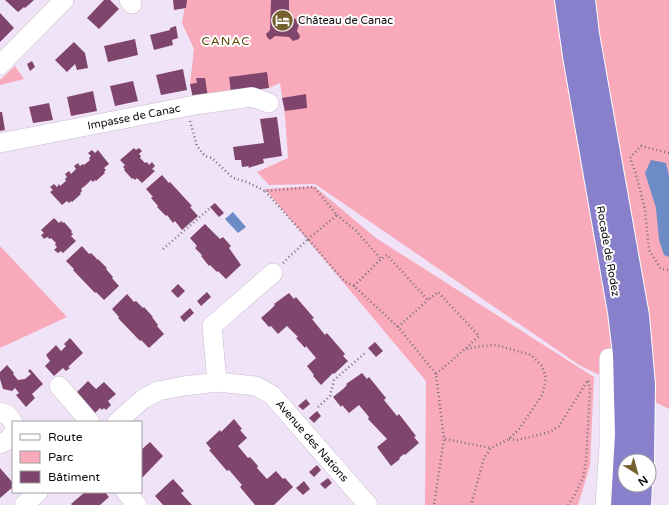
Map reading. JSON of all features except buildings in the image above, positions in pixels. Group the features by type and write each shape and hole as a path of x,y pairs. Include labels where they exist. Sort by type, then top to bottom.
{"highway":[{"name":"Rocade de Rodez","path":"566,0 574,56 619,312 624,354 626,434 622,505"},
{"name":"Rocade de Rodez","path":"584,0 588,34 638,316 644,385 642,453"},
{"path":"574,56 572,91 580,151 594,228 609,358"},
{"path":"640,505 641,493"}],"street":[{"path":"0,65 64,0"},
{"name":"Impasse de Canac","path":"0,143 186,107 252,97 269,102"},
{"path":"217,382 212,326 273,273"},
{"path":"605,505 609,447 609,358"},
{"name":"Avenue des Nations","path":"118,421 143,399 158,391 217,382 256,386 272,395 368,505"},
{"path":"59,386 89,421"},
{"path":"0,412 8,415 9,437"},
{"path":"24,505 37,493"},
{"path":"127,493 137,505"}],"path":[{"path":"186,107 198,146 204,156 212,158 233,178 247,182 265,191 344,281 354,286 398,327 436,374 444,439 434,505"},
{"path":"669,153 641,146 630,158 636,174 645,210 649,250 661,269 669,270"},
{"path":"265,191 314,187 336,215 356,231 382,259"},
{"path":"163,249 209,209"},
{"path":"273,273 308,239 336,215"},
{"path":"354,286 387,255 428,300"},
{"path":"398,327 438,292 479,336 436,374"},
{"path":"465,349 496,345 531,356 542,366 546,378 542,395 520,428 509,439 491,448 484,458 470,505"},
{"path":"318,407 330,396 334,380 365,353"},
{"path":"509,439 518,440 550,432 559,426 588,380 590,388 586,462 583,478 568,505"},
{"path":"444,439 491,448"}],"green space":[{"path":"186,0 669,0 669,409 579,365 315,184 269,185 257,172 288,158 285,116 280,83 269,88 193,98 190,84 194,49 182,23"},
{"path":"15,66 24,79 0,85 0,80"},
{"path":"314,186 376,238 594,377 590,465 578,505 425,505 426,381 265,189"},
{"path":"0,246 67,317 0,348"}],"water":[{"path":"651,160 666,163 669,176 669,257 664,255 659,240 656,208 645,173"},
{"path":"233,212 246,227 238,233 225,219"}],"place":[{"name":"Château de Canac","path":"283,20"}],"district":[{"name":"CANAC","path":"226,41"}]}
